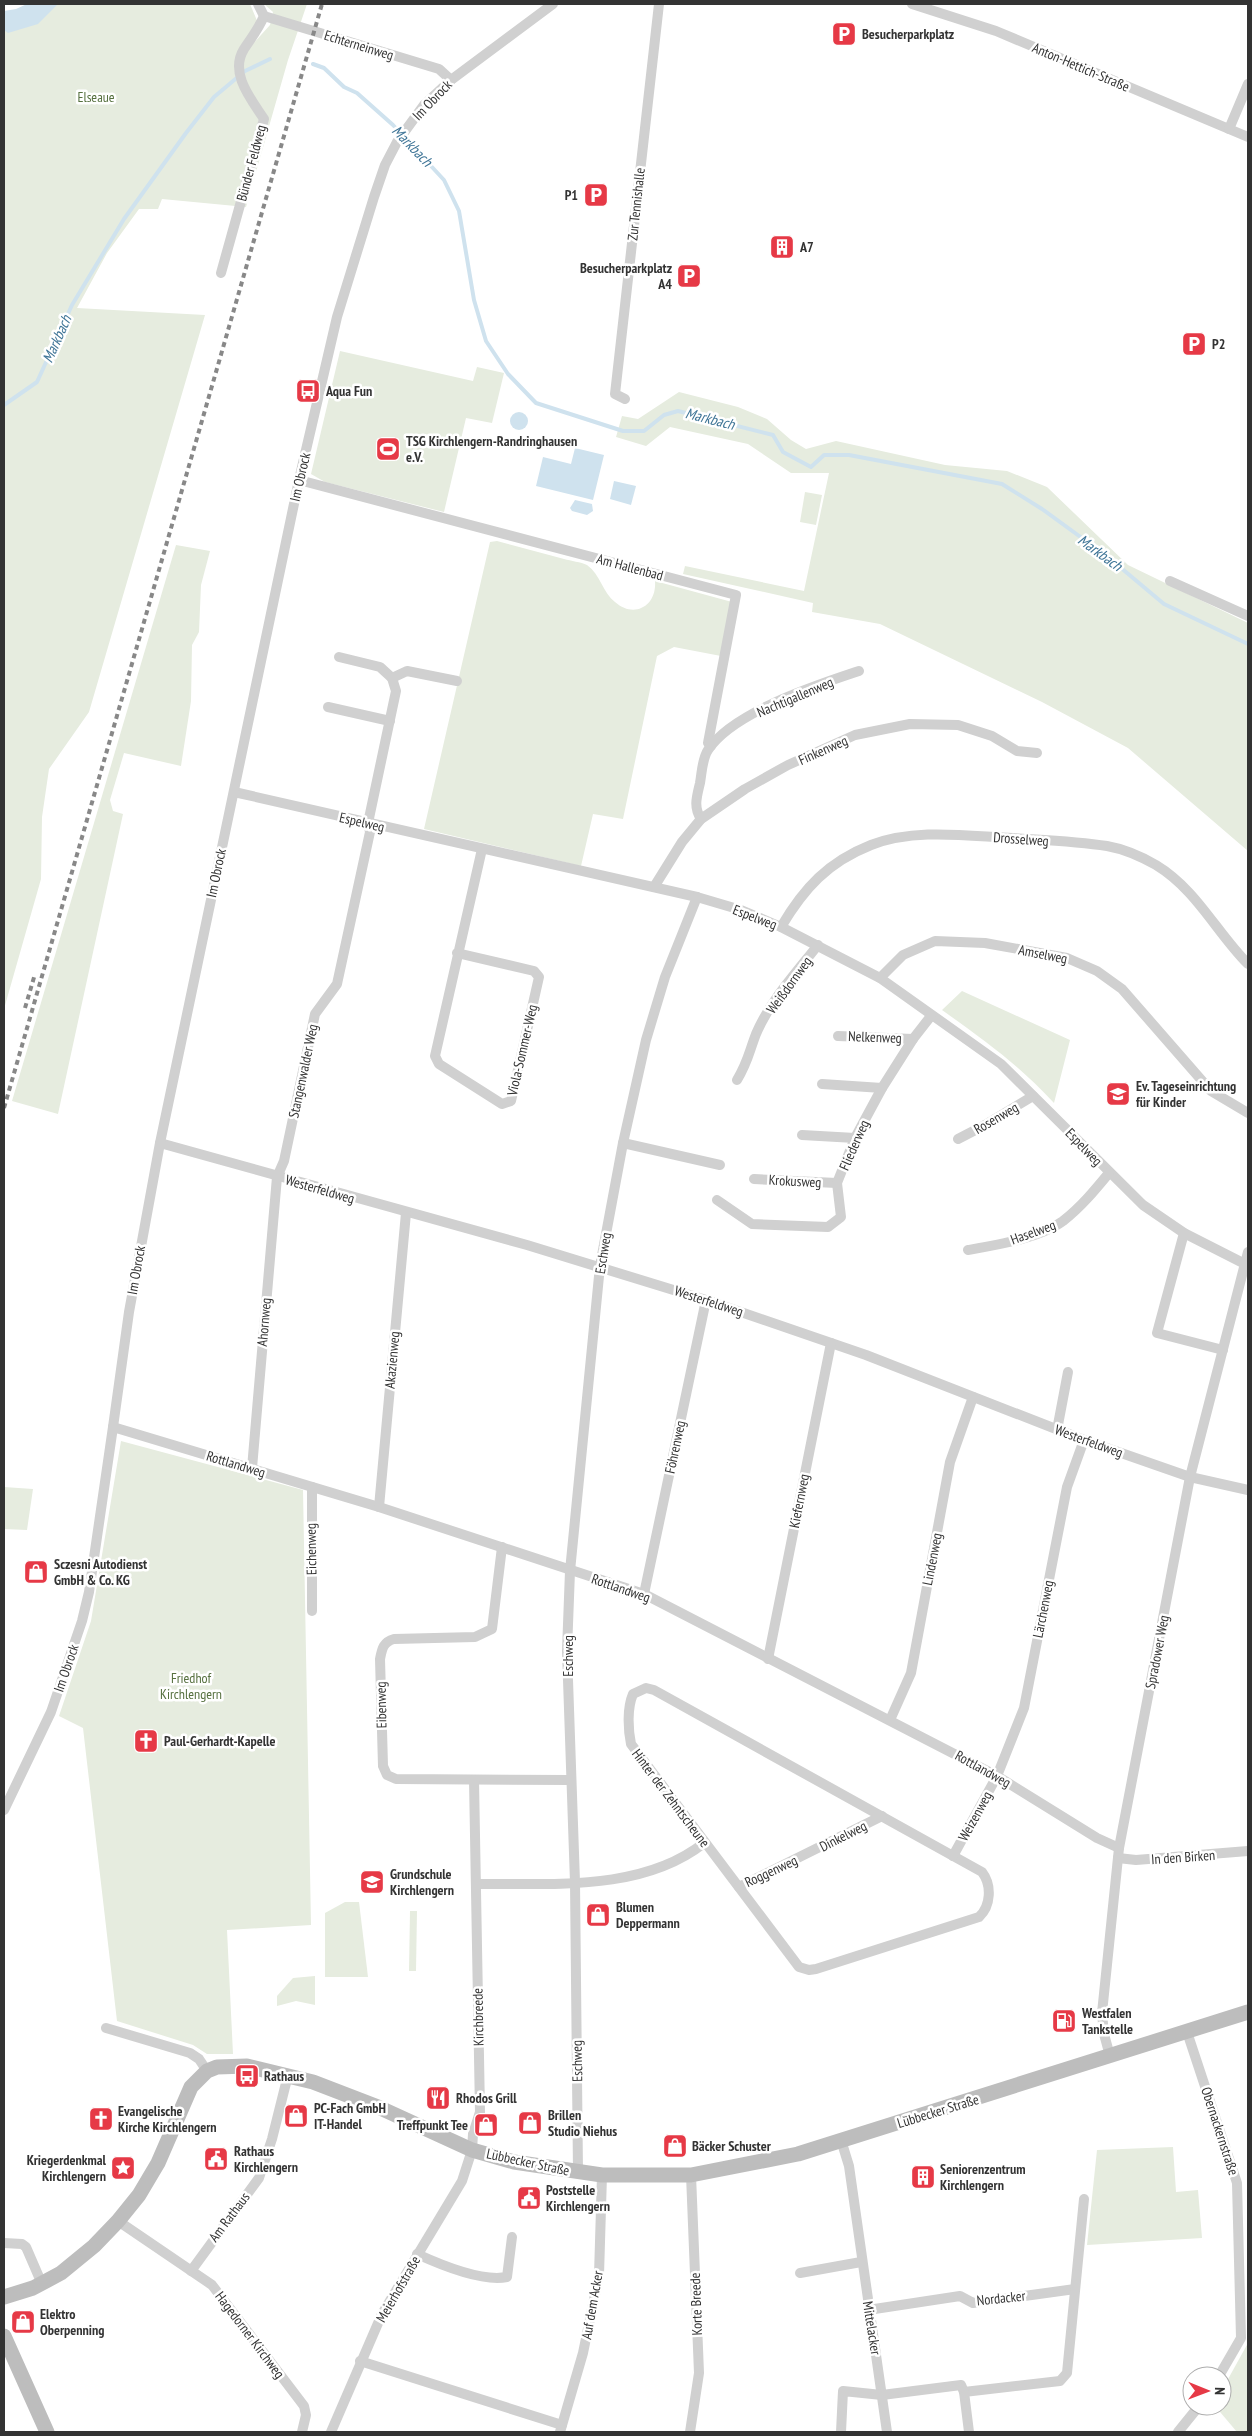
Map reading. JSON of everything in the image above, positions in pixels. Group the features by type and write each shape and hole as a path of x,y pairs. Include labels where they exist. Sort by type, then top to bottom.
{"street":[{"path":"258,4 264,16"},
{"name":"Im Obrock","path":"4,1810 51,1712 82,1621 114,1427 130,1303 160,1143 299,480 337,317 385,165 408,126 424,106 451,80 553,4"},
{"name":"Zur Tennishalle","path":"625,400 615,394 659,4"},
{"name":"Anton-Hettich-Straße","path":"912,4 996,31 1248,137"},
{"name":"Bünder Feldweg","path":"221,274 264,119 242,84 239,65 241,56 260,27 264,16"},
{"name":"Echterneinweg","path":"264,16 439,69 451,80"},
{"path":"1229,128 1248,84"},
{"name":"Am Hallenbad","path":"299,480 736,594 708,743 711,746 704,757 696,805 701,819"},
{"path":"1170,580 1248,616"},
{"path":"339,657 380,666 392,678 407,671 457,681"},
{"name":"Nachtigallenweg","path":"711,746 727,731 757,712 805,690 859,671"},
{"name":"Stangenwalder Weg","path":"277,1177 284,1161 315,1014 337,984 370,832 368,823 396,691 392,678"},
{"path":"328,708 390,721"},
{"name":"Finkenweg","path":"654,888 682,842 701,819 745,788 788,765 855,735 884,727 910,724 958,725 992,736 1017,751 1037,753"},
{"name":"Espelweg","path":"234,792 697,897 741,910 781,927 880,978 1001,1064 1143,1205 1184,1233 1245,1264"},
{"name":"Drosselweg","path":"781,927 796,902 826,869 872,845 900,838 929,835 1080,843 1109,847 1134,854 1156,865 1182,884 1194,896 1248,964"},
{"name":"Viola-Sommer-Weg","path":"457,953 534,971 539,977 511,1101 502,1104 439,1064 435,1056 457,953 482,849"},
{"name":"Eschweg","path":"578,2173 575,1882 567,1651 570,1571 600,1266 623,1143 649,1031 666,977 697,897"},
{"name":"Amselweg","path":"880,978 903,955 935,941 985,943 1067,958 1097,971 1122,990 1211,1091 1248,1112"},
{"name":"Weißdornweg","path":"737,1080 748,1062 756,1034 777,997 818,945"},
{"name":"Fliederweg","path":"717,1200 752,1224 828,1227 841,1217 837,1183 855,1138 882,1088 913,1039 931,1016"},
{"name":"Nelkenweg","path":"838,1036 913,1039"},
{"path":"822,1084 882,1088"},
{"name":"Rosenweg","path":"958,1139 1033,1096"},
{"path":"802,1135 855,1138"},
{"name":"Westerfeldweg","path":"160,1143 600,1266 831,1343 1057,1430 1190,1477 1248,1490"},
{"path":"623,1143 720,1165"},
{"name":"Haselweg","path":"968,1250 1021,1239 1062,1222 1086,1201 1109,1173"},
{"name":"Ahornweg","path":"252,1468 277,1177"},
{"name":"Krokusweg","path":"754,1179 837,1183"},
{"name":"Akazienweg","path":"379,1506 406,1213"},
{"path":"1184,1233 1157,1332 1223,1350"},
{"name":"Spradower Weg","path":"1110,2056 1104,2034 1102,2013 1119,1853 1190,1477 1248,1252"},
{"name":"Föhrenweg","path":"644,1594 706,1300"},
{"name":"Kiefernweg","path":"768,1659 831,1343"},
{"path":"1057,1430 1068,1372"},
{"name":"Lindenweg","path":"890,1720 911,1673 950,1462 973,1397"},
{"name":"Rottlandweg","path":"114,1427 379,1506 644,1594 997,1776 1119,1853"},
{"name":"Lärchenweg","path":"997,1776 1024,1708 1067,1487 1084,1440"},
{"name":"Eichenweg","path":"312,1487 312,1611"},
{"name":"Eibenweg","path":"502,1547 492,1628 475,1637 394,1639 388,1641 382,1648 380,1659 383,1766 387,1775 396,1779 571,1780"},
{"name":"Hinter der Zehntscheune","path":"638,1689 654,1690 953,1856 982,1872 986,1877 988,1884 987,1906 978,1917 809,1970 800,1967 704,1843 631,1744 629,1734 630,1700 632,1694 638,1689"},
{"name":"Weizenweg","path":"953,1856 997,1776"},
{"name":"Kirchbreede","path":"472,2150 473,2134 480,2112 474,1780"},
{"name":"Dinkelweg","path":"804,1856 882,1816"},
{"path":"476,1884 575,1882 643,1873 663,1868 704,1843"},
{"name":"In den Birken","path":"1119,1853 1136,1860 1248,1851"},
{"name":"Roggenweg","path":"739,1887 804,1856"},
{"name":"Lübbecker Straße","path":"4,2297 42,2284 80,2258 118,2221 138,2195 158,2162 191,2087 207,2072 231,2065 255,2067 288,2075 360,2099 472,2150 514,2162 578,2173 602,2175 691,2175 784,2158 1248,2012"},
{"path":"106,2028 190,2053 199,2059 207,2072"},
{"name":"Obernackernstraße","path":"1187,2032 1237,2183 1241,2338 1225,2366"},
{"name":"Am Rathaus","path":"191,2271 259,2178 272,2139 288,2075"},
{"name":"Mittelacker","path":"841,2140 849,2166 861,2262 887,2432"},
{"name":"Meierhofstraße","path":"331,2432 360,2361 382,2314 462,2181 472,2150"},
{"name":"Auf dem Acker","path":"561,2429 583,2353 598,2275 602,2175"},
{"name":"Korte Breede","path":"690,2432 699,2373 691,2175"},
{"path":"964,2392 1060,2381 1067,2373 1084,2199"},
{"name":"Hagedorner Kirchweg","path":"118,2221 212,2285 304,2406 306,2415 302,2432"},
{"path":"417,2254 432,2261 494,2280 507,2278 512,2237"},
{"path":"4,2243 22,2244 26,2247 42,2284"},
{"path":"800,2273 861,2262"},
{"name":"Nordacker","path":"868,2310 960,2296 973,2303 1075,2290"},
{"path":"4,2336 47,2432"},
{"path":"360,2361 561,2429"},
{"path":"841,2432 843,2391 882,2395 961,2385 964,2392 969,2432"},
{"path":"1178,2432 1191,2416"}],"green space":[{"name":"Elseaue","path":"38,4 250,4 258,23 251,46 270,25 273,12 264,4 307,4 288,60 246,207 162,199 158,209 139,209 107,253 77,308 205,315 89,712 49,769 42,817 41,879 4,1009 4,19"},
{"name":"TSG Kirchlengern-Randringhausen e.V.","path":"340,351 473,381 477,367 504,373 492,423 466,418 444,512 325,482 311,474"},
{"path":"679,392 738,407 767,419 791,440 806,449 836,441 945,465 1007,471 1047,487 1128,565 1248,623 1248,851 1128,748 1042,702 880,624 812,612 813,603 683,574 685,566 804,591 829,473 791,473 748,444 670,427 646,446 616,437 622,416 638,419"},
{"path":"805,492 822,495 816,525 800,522"},
{"path":"497,541 587,565 595,573 607,594 622,607 637,609 643,607 652,597 655,590 655,581 732,602 721,656 674,647 657,656 623,819 593,814 581,866 424,829 490,542"},
{"path":"176,545 210,551 201,585 199,632 192,645 191,701 181,766 124,753 110,800 113,811 123,814 58,1114 12,1101"},
{"path":"962,991 1070,1040 1054,1103 1014,1065 942,1010"},
{"name":"Friedhof Kirchlengern","path":"121,1441 303,1490 311,1925 227,1930 233,2054 207,2054 193,2045 117,2021 83,1728 59,1716 91,1621"},
{"path":"4,1487 33,1489 27,1530 4,1529"},
{"path":"345,1902 359,1902 368,1977 325,1977 325,1913"},
{"path":"410,1911 417,1911 416,1971 409,1971"},
{"path":"315,1976 315,2005 296,2001 277,2006 277,1996 293,1978"},
{"path":"1173,2147 1176,2192 1198,2190 1202,2238 1087,2245 1097,2150"},
{"path":"1248,2343 1248,2432 1237,2432 1223,2416 1232,2416 1232,2372"}],"water":[{"path":"27,4 58,4 38,24 8,33 4,30 4,11 16,9"},
{"path":"519,412 525,415 528,421 525,427 519,430 513,427 510,421 513,415"},
{"path":"575,448 604,455 593,500 536,486 543,457 571,464"},
{"path":"614,481 636,486 631,505 610,499"},
{"path":"575,500 592,504 593,511 587,515 572,511 570,508"}],"waterway":[{"name":"Markbach","path":"4,405 37,382 72,305 124,219 186,133 214,97 245,71 270,59"},
{"name":"Markbach","path":"313,64 324,68 344,87 357,93 393,125 444,180 459,211 474,300 486,341 508,374 536,403 623,431 644,431 664,415 678,411 773,435 783,452 811,467 824,455 849,455 1002,484 1042,509 1108,557 1164,604 1248,644"}],"railway":[{"path":"4,1108 322,4"},
{"path":"25,1008 35,974"}],"place":[{"name":"Besucherparkplatz","path":"844,34"},
{"name":"P1","path":"596,195"},
{"name":"A7","path":"782,247"},
{"name":"Besucherparkplatz A4","path":"689,276"},
{"name":"P2","path":"1194,344"},
{"name":"Aqua Fun","path":"308,391"},
{"name":"TSG Kirchlengern-Randringhausen e.V.","path":"388,449"},
{"name":"Ev. Tageseinrichtung für Kinder","path":"1118,1094"},
{"name":"Sczesni Autodienst GmbH & Co. KG","path":"36,1572"},
{"name":"Paul-Gerhardt-Kapelle","path":"146,1741"},
{"name":"Grundschule Kirchlengern","path":"372,1882"},
{"name":"Blumen Deppermann","path":"598,1915"},
{"name":"Westfalen Tankstelle","path":"1064,2021"},
{"name":"Rathaus","path":"247,2076"},
{"name":"Rhodos Grill","path":"438,2098"},
{"name":"PC-Fach GmbH IT-Handel","path":"296,2116"},
{"name":"Evangelische Kirche Kirchlengern","path":"101,2119"},
{"name":"Brillen Studio Niehus","path":"530,2123"},
{"name":"Treffpunkt Tee","path":"486,2125"},
{"name":"Bäcker Schuster","path":"675,2146"},
{"name":"Rathaus Kirchlengern","path":"216,2159"},
{"name":"Kriegerdenkmal Kirchlengern","path":"123,2168"},
{"name":"Seniorenzentrum Kirchlengern","path":"923,2177"},
{"name":"Poststelle Kirchlengern","path":"529,2198"},
{"name":"Elektro Oberpenning","path":"23,2322"}]}
